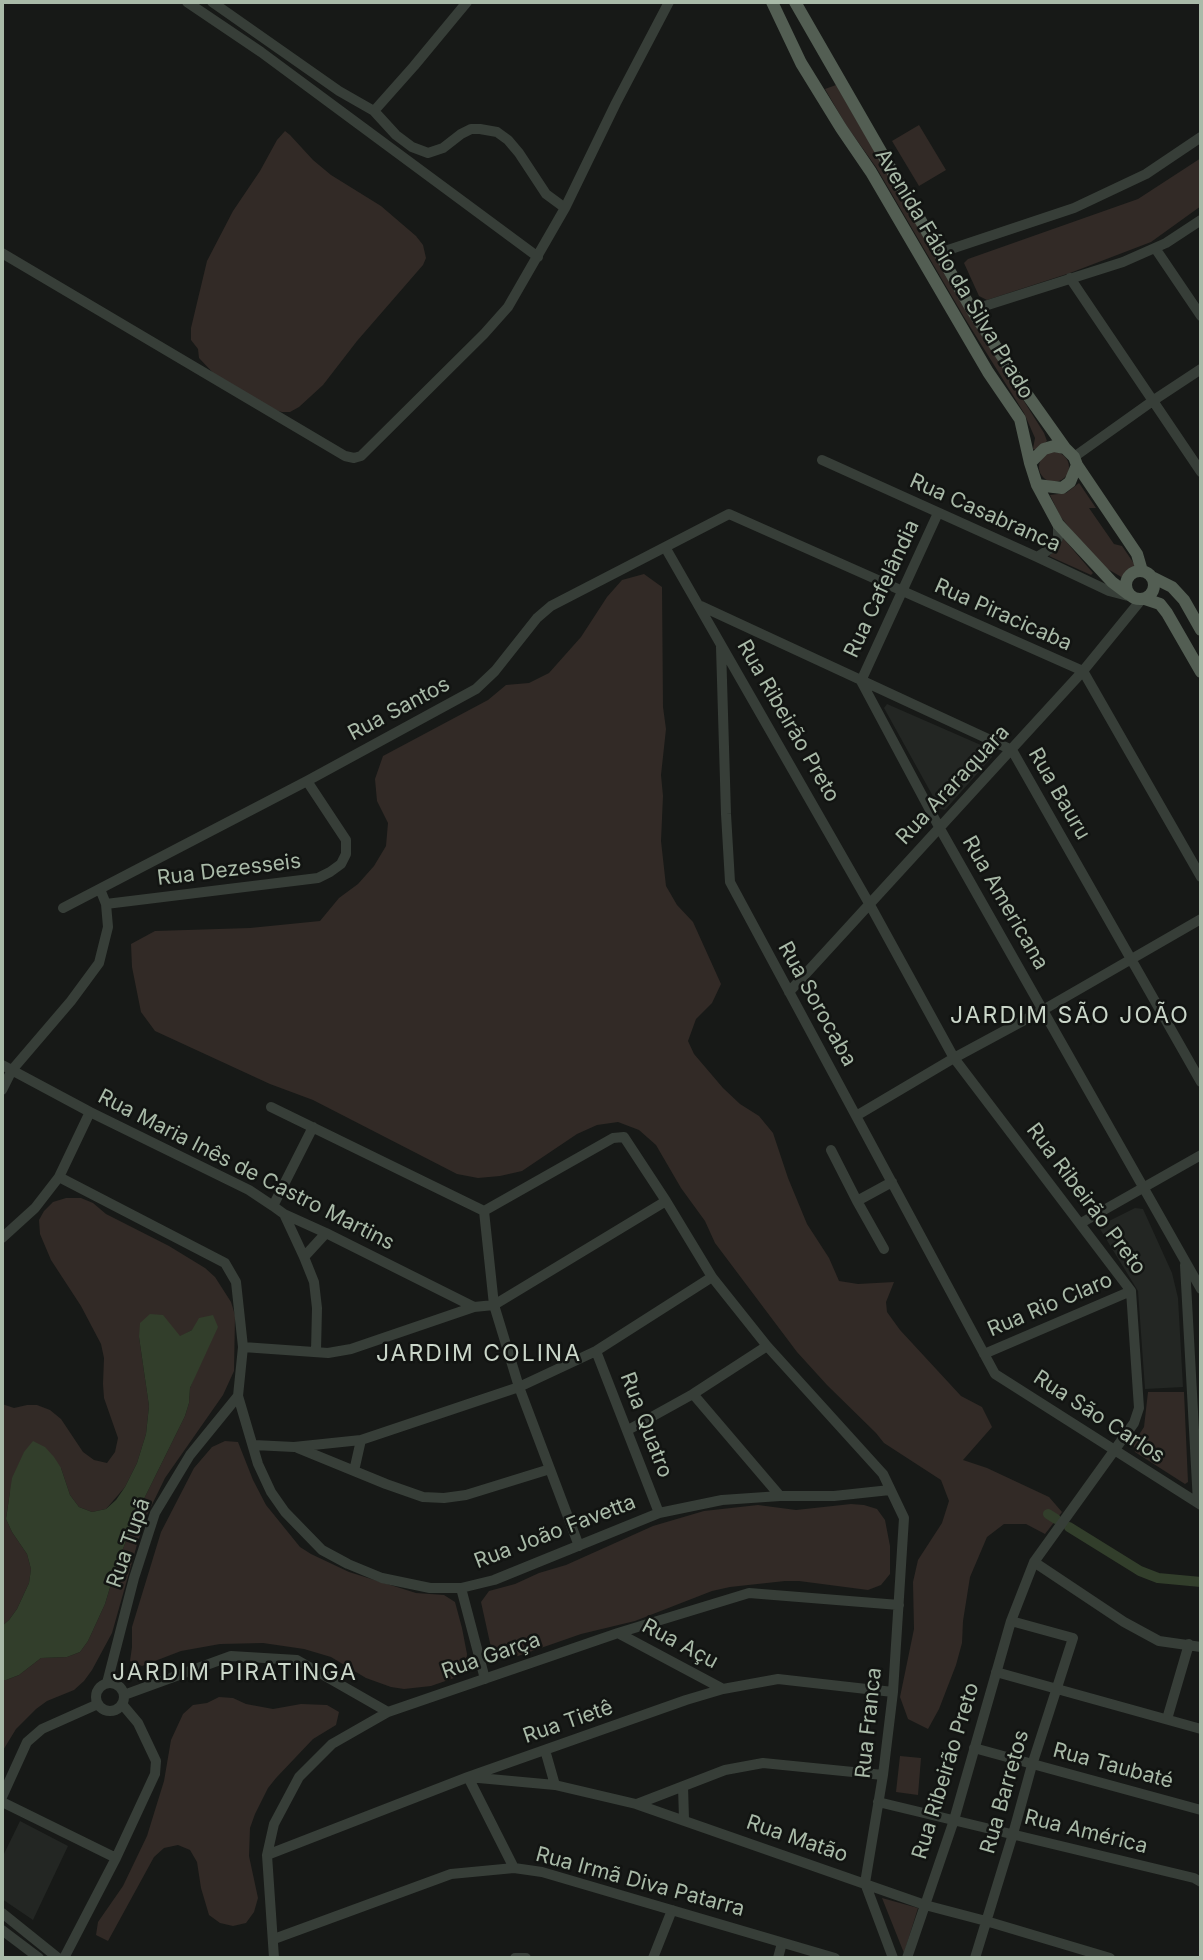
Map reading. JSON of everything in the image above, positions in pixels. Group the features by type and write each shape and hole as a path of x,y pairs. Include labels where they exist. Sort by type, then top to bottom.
{"main road":[{"name":"Avenida Fábio da Silva Prado","path":"772,2 810,78 871,172 964,331 1020,419 1037,485 1058,524 1112,582 1136,597 1160,604 1201,672"},
{"name":"Avenida Fábio da Silva Prado","path":"795,2 972,310 1137,554 1147,574"},
{"path":"792,46 802,34 814,34"},
{"path":"810,78 816,82 827,82 834,70"},
{"path":"1030,463 1044,449 1054,446 1072,457 1070,482 1062,488 1037,485"},
{"path":"1147,574 1154,590 1136,597 1126,585 1129,576 1132,573 1147,574 1172,587 1184,600 1201,630"}],"street":[{"path":"187,2 272,60 538,257"},
{"path":"212,2 339,91 374,111 396,135 412,146 428,153 443,148 471,130 497,132 519,153 547,194 565,208"},
{"path":"374,111 467,2"},
{"path":"2,253 345,456 361,456 508,307 565,208 669,2"},
{"path":"939,253 1074,208 1146,174 1201,137"},
{"path":"972,310 1123,261 1166,243 1201,220"},
{"path":"1155,248 1201,316"},
{"path":"1070,278 1201,472"},
{"path":"1072,457 1201,369"},
{"name":"Rua Casabranca","path":"822,460 1109,592 1136,597"},
{"name":"Rua Cafelândia","path":"861,681 939,513"},
{"name":"Rua Piracicaba","path":"729,514 1083,671 1201,877"},
{"name":"Rua Santos","path":"63,908 476,689 495,671 537,618 551,606 729,514"},
{"path":"1037,557 1050,549 1058,538 1058,524"},
{"name":"Rua Ribeirão Preto","path":"665,547 870,905 954,1058 1131,1291 1139,1408 1134,1423 1034,1562 1011,1621 954,1820 907,1958"},
{"name":"Rua Araraquara","path":"789,992 1083,671 1136,597"},
{"name":"Rua Bauru","path":"700,606 1012,750 1201,1082"},
{"name":"Rua Sorocaba","path":"721,643 730,882 984,1354"},
{"name":"Rua Americana","path":"861,681 939,827 1201,1289"},
{"name":"Rua Dezesseis","path":"106,904 318,878 330,872 341,864 346,854 346,840 306,781"},
{"path":"2,1090 12,1070 71,1001 99,962 108,927 106,904 100,889"},
{"path":"856,1116 1201,919"},
{"name":"Rua Maria Inês de Castro Martins","path":"2,1065 249,1191 284,1214 474,1307"},
{"path":"271,1107 484,1211 494,1305 519,1387 579,1546"},
{"path":"2,1238 35,1208 59,1177 90,1112"},
{"path":"273,1206 313,1127"},
{"name":"Rua Franca","path":"484,1211 613,1138 624,1138 712,1277 767,1346 883,1474 904,1518 893,1692 883,1775 865,1883 893,1958"},
{"path":"831,1150 884,1249"},
{"path":"1081,1223 1201,1155"},
{"name":"Rua João Favetta","path":"59,1177 225,1263 236,1282 243,1347 239,1396 258,1464 271,1492 285,1512 322,1549 348,1564 382,1578 430,1588 461,1588 494,1580 659,1513 722,1500 834,1496 890,1490"},
{"path":"858,1201 892,1182"},
{"path":"243,1347 328,1353 351,1349 474,1307 494,1305 666,1201"},
{"path":"284,1214 314,1282 317,1308 316,1352"},
{"path":"304,1256 326,1233"},
{"path":"1185,1261 1200,1504"},
{"path":"254,1445 294,1447 361,1440 519,1387 596,1351 712,1277"},
{"name":"Rua Rio Claro","path":"984,1354 1131,1291"},
{"path":"628,1430 694,1394 767,1346"},
{"name":"Rua Quatro","path":"596,1351 659,1513"},
{"name":"Rua São Carlos","path":"984,1354 995,1374 1200,1504"},
{"path":"694,1394 780,1496"},
{"name":"Rua Tupã","path":"107,1683 134,1578 155,1513 190,1455 239,1396"},
{"path":"354,1471 361,1440"},
{"path":"294,1447 423,1497 466,1495 550,1469"},
{"path":"1034,1562 1124,1622 1159,1641 1201,1647"},
{"path":"461,1588 485,1679"},
{"name":"Rua Garça","path":"274,1958 267,1854 274,1824 299,1777 332,1744 388,1712 618,1633 749,1593 899,1605"},
{"name":"Rua Barretos","path":"975,1958 1073,1638 1011,1621"},
{"name":"Rua Açu","path":"618,1633 723,1689"},
{"path":"1167,1719 1189,1644"},
{"path":"64,1958 116,1858 155,1774 156,1761 123,1699 120,1686 112,1682 103,1684 97,1691 96,1700 101,1708 110,1711 115,1710 123,1699 231,1657 297,1660 388,1712"},
{"path":"996,1672 1201,1729"},
{"name":"Rua Tietê","path":"267,1854 468,1777 723,1689 778,1679 893,1692"},
{"path":"98,1704 42,1729 27,1742 2,1799 116,1858"},
{"name":"Rua Taubaté","path":"974,1748 1201,1810"},
{"path":"545,1750 555,1785"},
{"path":"636,1804 725,1770 763,1763 883,1775"},
{"path":"468,1777 514,1868"},
{"name":"Rua Matão","path":"468,1777 555,1785 636,1804 925,1905 1110,1958"},
{"path":"683,1786 684,1819"},
{"name":"Rua América","path":"878,1802 1194,1878 1201,1882"},
{"name":"Rua Irmã Diva Patarra","path":"274,1939 451,1874 514,1868 541,1872 835,1958"},
{"path":"653,1958 672,1910"},
{"path":"2,1913 58,1958"},
{"path":"2,1930 39,1958"},
{"path":"778,1958 782,1942"},
{"path":"515,1958 526,1958"}],"shaded area":[{"path":"836,85 968,312 1044,433 1047,441 1037,450 1033,449 1035,438 1024,413 876,167 846,125 825,89"},
{"path":"919,125 946,170 919,186 892,141"},
{"path":"285,131 331,175 381,206 416,236 423,245 426,258 323,385 290,412 274,410 216,376 199,358 198,349 191,340 191,328 207,261 233,211"},
{"path":"1201,158 1201,206 1151,242 1070,273 987,300 979,296 964,263 968,259 1138,199"},
{"path":"1054,452 1065,456 1069,467 1065,478 1054,482 1043,478 1039,467 1043,456"},
{"path":"1079,483 1096,508 1089,508 1114,544 1122,546 1135,565 1123,578 1106,568 1080,541 1060,516 1050,495 1066,493"},
{"path":"1063,538 1093,573 1091,575 1049,556 1059,547"},
{"path":"644,574 662,587 663,707 666,729 661,775 661,841 666,886 677,905 693,922 721,984 712,1003 696,1019 688,1041 694,1054 723,1088 740,1104 759,1116 773,1133 807,1224 829,1258 839,1281 858,1284 894,1282 886,1302 887,1312 900,1330 961,1396 982,1407 992,1427 963,1460 987,1468 1049,1497 1062,1512 1045,1534 1026,1524 1004,1524 987,1537 970,1577 962,1643 956,1665 928,1729 908,1719 900,1697 914,1629 913,1582 918,1560 942,1523 949,1501 941,1480 884,1443 797,1352 715,1243 705,1221 681,1188 656,1145 639,1130 618,1122 597,1125 577,1134 522,1171 478,1178 457,1174 313,1100 270,1084 155,1031 141,1012 132,967 131,944 155,931 250,928 320,921 339,898 358,884 374,866 386,846 388,823 377,801 375,779 383,756 488,700 506,685 529,683 549,673 581,637 607,597 622,580"},
{"path":"887,704 990,749 992,757 945,810 940,809 884,708"},
{"path":"66,1198 81,1198 93,1203 106,1214 169,1246 215,1277 231,1302 235,1315 234,1371 223,1395 165,1478 147,1515 112,1633 92,1670 74,1690 47,1701 36,1709 16,1729 2,1752 2,1680 19,1675 41,1658 67,1657 80,1652 88,1641 105,1604 137,1513 185,1416 195,1375 192,1330 180,1337 139,1337 149,1406 146,1434 137,1463 125,1487 106,1509 92,1512 79,1507 70,1495 61,1468 10,1492 6,1519 27,1554 31,1569 29,1583 17,1609 2,1626 2,1404 14,1408 37,1405 50,1410 61,1419 83,1452 94,1460 107,1463 115,1452 118,1438 104,1398 104,1358 101,1344 81,1306 51,1260 40,1234 39,1220 44,1211 53,1202"},
{"path":"1135,1208 1143,1209 1172,1273 1178,1298 1183,1387 1145,1389 1138,1291 1100,1229 1103,1224"},
{"path":"150,1314 163,1315 180,1336 192,1330 199,1318 213,1315 218,1327 190,1388 185,1416 137,1513 105,1604 88,1641 80,1652 67,1657 41,1658 19,1675 2,1680 2,1626 17,1609 29,1583 31,1569 27,1554 6,1519 12,1478 24,1452 33,1441 45,1447 54,1457 61,1468 70,1495 79,1507 92,1512 106,1509 116,1500 137,1463 146,1434 149,1406 139,1337 140,1323"},
{"path":"1148,1392 1184,1392 1188,1482 1185,1484 1135,1452 1133,1444 1144,1427"},
{"path":"225,1441 238,1442 266,1505 300,1547 349,1572 416,1593 444,1595 455,1602 467,1654 466,1667 457,1677 431,1686 404,1689 391,1687 366,1678 331,1657 304,1649 263,1643 220,1644 181,1651 142,1666 130,1661 132,1627 161,1532 194,1468 212,1447"},
{"path":"851,1504 877,1509 885,1520 890,1546 890,1574 881,1585 868,1590 785,1581 730,1587 712,1591 635,1621 581,1634 518,1656 504,1658 492,1652 481,1602 489,1591 566,1565 653,1526 704,1511 758,1505 796,1510"},
{"path":"219,1697 273,1709 301,1704 327,1705 339,1712 336,1725 313,1739 276,1778 255,1814 250,1828 249,1856 258,1898 254,1912 246,1923 233,1926 220,1923 209,1915 197,1862 190,1850 178,1845 164,1848 154,1857 108,1941 96,1935 98,1922 123,1886 147,1836 164,1781 171,1740 183,1714 193,1705 207,1703"},
{"path":"900,1756 921,1758 918,1795 896,1792"},
{"path":"20,1821 68,1846 33,1920 2,1899 2,1858"},
{"path":"882,1898 918,1908 904,1953"}],"waterway":[{"path":"1048,1514 1056,1519"},
{"path":"1069,1527 1140,1571 1158,1578 1201,1582"}],"district":[{"name":"JARDIM SÃO JOÃO","path":"1070,1016"},
{"name":"JARDIM COLINA","path":"479,1354"},
{"name":"JARDIM PIRATINGA","path":"235,1673"}]}
